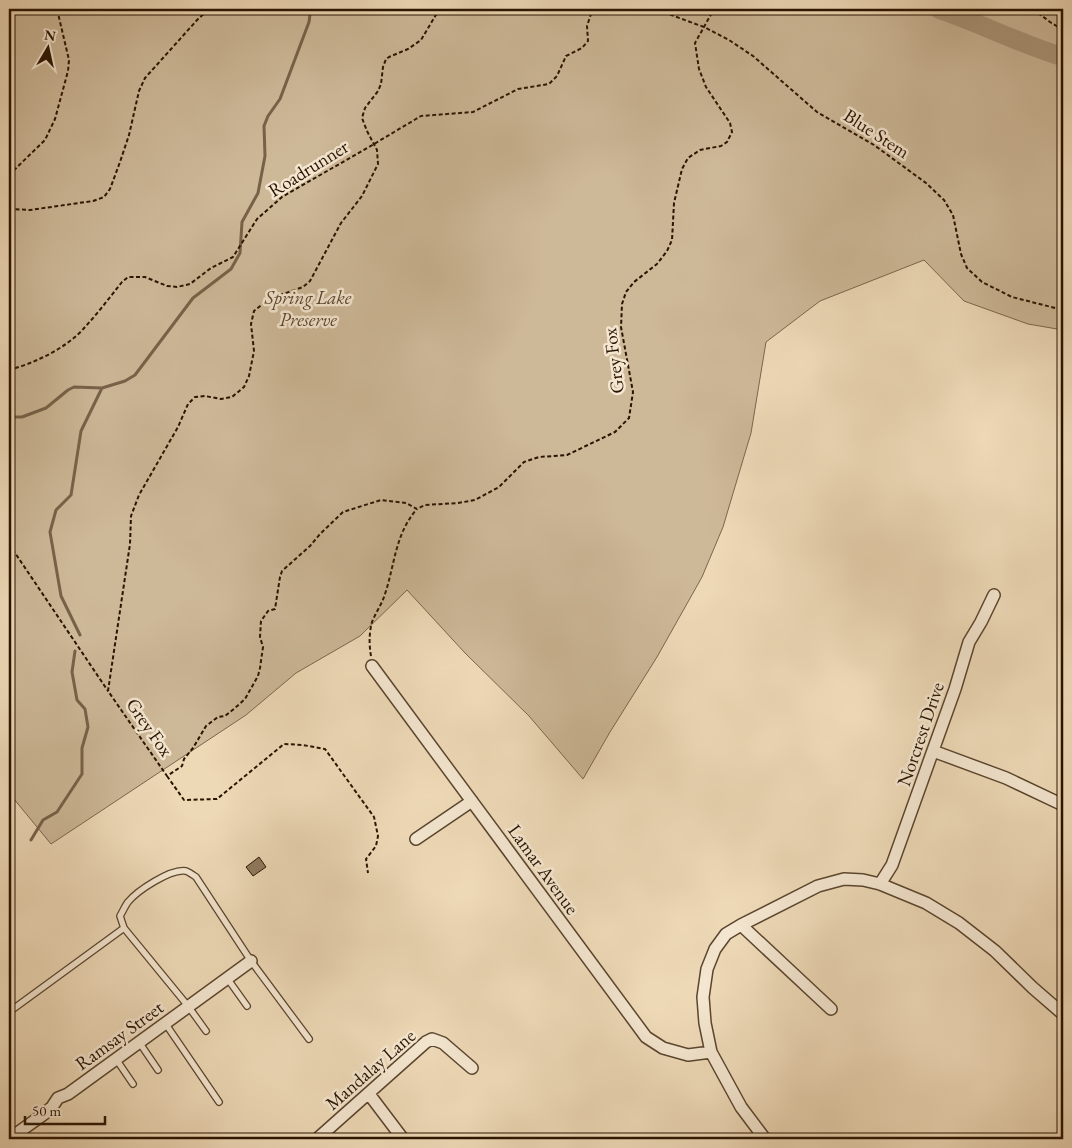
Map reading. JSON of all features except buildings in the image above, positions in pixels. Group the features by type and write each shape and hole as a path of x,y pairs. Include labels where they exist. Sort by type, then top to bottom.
{"street":[{"name":"Norcrest Drive","path":"880,884 892,865 970,642 994,595"},
{"name":"Lamar Avenue","path":"372,666 646,1037 663,1048 688,1054 711,1052"},
{"path":"933,751 1006,778 1063,806"},
{"path":"416,839 472,802"},
{"path":"764,1139 741,1107 711,1052 705,1023 703,997 707,968 715,949 726,934 818,886 844,879 863,880 880,884 926,903 959,923 995,951 1063,1014"},
{"path":"741,925 831,1009"},
{"name":"Ramsay Street","path":"12,1139 52,1107 63,1103 68,1094 251,960"},
{"name":"Mandalay Lane","path":"317,1139 426,1042 432,1039 443,1043 472,1068"},
{"path":"369,1094 403,1139"}],"lane":[{"path":"206,1031 124,928 120,916 128,903 143,888 178,871 186,871 196,877 251,960 309,1039"},
{"path":"9,1012 124,928"},
{"path":"227,978 246,1006"},
{"path":"165,1024 219,1102"},
{"path":"139,1042 158,1070"},
{"path":"116,1059 132,1084"}],"path":[{"path":"9,175 45,140 54,119 68,71 69,60 57,9"},
{"path":"9,209 30,210 93,201 104,197 110,188 120,162 129,135 139,91 145,78 209,9"},
{"name":"Grey Fox","path":"442,9 437,13 421,40 386,60 378,92 365,108 362,118 377,150 378,164 362,196 340,223 310,281 303,286 269,298 254,311 251,324 254,351 249,376 244,387 232,397 221,399 205,396 195,397 188,404 178,427 138,495 131,516 130,544 108,692 167,776 182,766 184,759 206,726 218,717 225,716 245,699 258,676 260,668 264,647 260,637 261,621 268,612 275,609 282,571 343,512 381,500 406,504 417,509 425,506 458,504 475,500 499,487 524,462 539,457 567,456 615,432 629,418 633,392 622,327 622,304 626,292 634,282 657,264 668,251 672,240 674,202 682,169 688,158 700,150 720,146 727,142 732,132 730,123 706,87 699,69 695,43 704,27"},
{"name":"Roadrunner","path":"9,370 60,348 84,328 128,277 145,277 167,286 177,287 190,284 211,268 232,257 257,220 282,197 421,116 474,112 518,89 549,84 557,76 566,56 582,48 588,41 588,26 591,14 599,9"},
{"name":"Blue Stem","path":"638,9 663,12 704,27 729,40 753,56 816,112 874,145 926,183 944,200 953,215 961,254 967,268 982,282 1012,297 1063,310"},
{"path":"704,27 714,9"},
{"path":"1033,9 1063,30"},
{"path":"372,666 369,644 372,624 385,595 398,542 410,517 417,509"},
{"path":"9,544 108,692"},
{"path":"167,776 184,800 217,799 284,744 325,749 374,817 378,836 376,846 366,858 368,873"}],"green space":[{"name":"Spring Lake Preserve","path":"9,9 1063,9 1063,330 1028,324 964,301 924,260 820,301 766,342 751,433 723,527 702,577 657,657 583,779 529,716 465,653 407,590 360,636 296,673 246,715 51,844 9,793"}],"waterway":[{"path":"9,417 22,417 46,408 74,387 102,388 125,381 135,375 193,298 231,269 240,253 242,222 258,193 265,156 264,126 268,116 280,99 313,9"},
{"path":"938,9 1063,57"},
{"path":"80,635 61,596 50,532 56,510 71,495 81,431 102,388"},
{"path":"31,840 43,820 57,812 82,774 82,748 88,727 85,709 77,700 72,672 75,651"}]}
